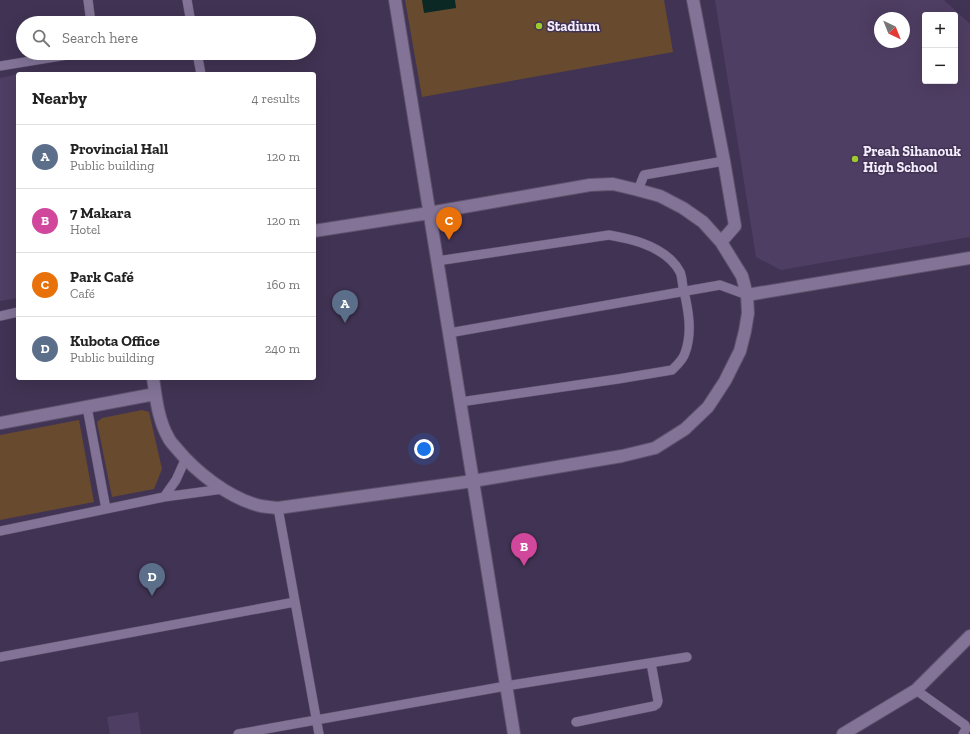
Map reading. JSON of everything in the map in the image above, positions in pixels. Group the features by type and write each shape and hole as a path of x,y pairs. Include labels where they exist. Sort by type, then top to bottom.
{"street":[{"path":"88,0 90,16"},
{"path":"186,0 189,16"},
{"path":"395,0 514,734"},
{"path":"693,0 735,226 721,242"},
{"path":"0,66 36,60"},
{"path":"198,60 201,72"},
{"path":"638,190 644,176 724,161"},
{"path":"153,380 159,416 168,438 186,460 203,475 241,499 257,505 278,508 473,481 622,456 655,448 685,429 708,407 725,381 740,351 748,313 747,295 742,276 721,242 703,222 683,208 660,196 613,184 590,185 316,231"},
{"path":"437,261 609,235 623,238 642,243 660,251 671,260 680,271 689,320 689,336 685,354 679,364 672,370 460,402"},
{"path":"449,333 720,285 747,295 970,258"},
{"path":"0,316 16,312"},
{"path":"0,423 155,394"},
{"path":"87,407 106,509"},
{"path":"164,498 176,480 186,460"},
{"path":"0,531 26,527 164,498 223,489"},
{"path":"278,508 319,734"},
{"path":"0,657 295,602"},
{"path":"843,734 916,690 970,636"},
{"path":"238,734 506,686 687,658"},
{"path":"576,722 654,706 657,704 658,701 651,663"},
{"path":"916,690 965,725 966,729 963,734"}],"shaded area":[{"name":"Stadium","path":"405,0 664,0 673,52 422,97"},
{"path":"422,0 455,0 456,8 424,13"},
{"name":"Preah Sihanouk High School","path":"715,0 944,0 957,12 922,12 922,84 958,84 958,13 970,24 970,237 781,270 756,257"},
{"path":"16,74 16,298 0,301 0,78"},
{"path":"142,410 149,412 162,469 154,489 112,497 97,422 102,418"},
{"path":"79,420 94,502 0,520 0,435"},
{"path":"138,712 141,734 110,734 107,717"}],"place":[{"name":"Stadium","path":"539,26"},
{"name":"Preah Sihanouk High School","path":"855,159"},
{"name":"Park Café","path":"449,240"},
{"name":"Provincial Hall","path":"345,323"},
{"name":"7 Makara","path":"524,566"},
{"name":"Kubota Office","path":"152,596"}]}
